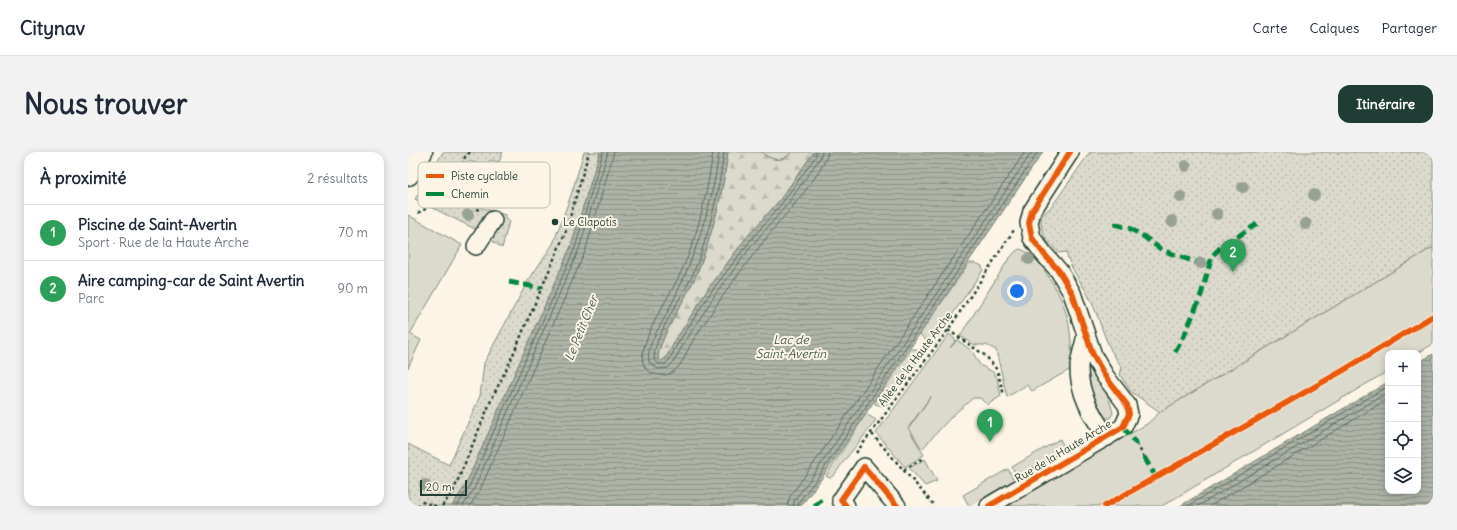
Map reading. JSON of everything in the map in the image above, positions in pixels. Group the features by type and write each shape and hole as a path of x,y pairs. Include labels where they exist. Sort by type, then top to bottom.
{"main road":[{"path":"408,174 418,167"}],"street":[{"name":"Rue de la Haute Arche","path":"989,506 1123,427 1129,414 1127,405 1105,376 1093,356 1072,293 1059,271 1032,238 1028,222 1032,211 1070,152"},
{"path":"476,246 493,220"},
{"path":"1086,335 1079,366 1082,390 1092,416 1107,436"},
{"path":"846,506 841,500 864,467 897,506"}],"path":[{"path":"463,162 465,157 470,152"},
{"path":"442,506 453,492 492,398 509,364 566,231 589,152"},
{"path":"418,213 427,208"},
{"path":"476,208 493,220"},
{"path":"948,330 986,356 997,370 1004,395"},
{"path":"872,434 935,506"},
{"path":"1137,444 1144,456"},
{"path":"904,470 923,458"},
{"path":"417,506 422,502 436,506"}],"green space":[{"path":"443,152 503,152 499,162 490,160 489,162 437,162"},
{"path":"584,152 600,152 571,246 465,486 452,506 408,506 408,444 449,465 480,396 484,363 528,281 553,244 571,195"},
{"path":"728,152 761,152 777,160 788,156 792,152 814,152 779,201 746,238 708,289 666,358 661,361 658,359 663,340 697,273 712,229 720,199"},
{"path":"761,152 792,152 788,156 777,160"},
{"path":"1090,152 1433,152 1433,247 1160,412 1130,391 1120,375 1122,367 1112,351 1094,308 1070,264 1066,252 1059,253 1047,241 1043,233 1041,216 1052,206"},
{"path":"433,208 483,208 505,215 505,219 509,221 502,248 479,231"},
{"path":"408,215 462,245 410,334 421,340 408,368"},
{"path":"1433,247 1433,344 1421,351 1385,350 1385,373 1162,506 1003,506 1147,424 1160,412"},
{"path":"1020,249 1032,255 1038,262 1053,284 1064,307 1070,330 1071,369 1032,391 1027,385 1007,397 996,350 986,345 975,345 960,336 1008,260 1016,251"},
{"path":"969,263 975,263 982,266 983,270 937,337 932,341 924,339 920,334"},
{"path":"949,334 956,340 950,348 957,340 972,351 980,365 993,372 997,378 1001,396 987,405 980,398 973,398 952,416 922,449 909,428 931,396 908,428 924,455 905,467 876,433"},
{"path":"911,349 917,349 922,357 887,404 883,406 875,404 875,402"},
{"path":"1086,359 1109,399 1113,413 1110,418 1103,418 1091,400"},
{"path":"866,414 876,420 834,474 830,478 826,476"},
{"path":"1060,439 1065,449 1017,477 1012,467"},
{"path":"925,459 937,481 925,486 909,468"},
{"path":"1008,469 1014,480 969,506 963,495"}],"water":[{"name":"Lac de Saint-Avertin","path":"600,152 728,152 720,199 712,229 697,273 668,329 659,351 658,359 661,361 666,358 708,289 746,238 779,201 814,152 1043,152 822,478 801,506 452,506 465,486 571,246"},
{"path":"1433,354 1433,506 1180,506 1385,384 1385,494 1421,494 1421,361"}],"marked path":[{"path":"1114,224 1129,228 1162,250 1195,262 1210,262"},
{"path":"1175,352 1185,334 1201,295 1212,256 1220,248 1257,224"},
{"path":"509,282 541,288"},
{"path":"1123,427 1137,444"},
{"path":"1144,457 1156,477"},
{"path":"814,506 822,500"}],"cycle path":[{"path":"989,506 1123,427 1129,414 1127,405 1105,376 1093,355 1072,293 1059,271 1032,238 1029,223 1032,211 1070,152"},
{"path":"1105,506 1344,370 1433,316"},
{"path":"846,506 841,500 864,467 897,506"}],"place":[{"name":"Le Clapotis","path":"555,222"},
{"name":"Aire camping-car de Saint Avertin","path":"1233,272"},
{"name":"Piscine de Saint-Avertin","path":"990,442"}],"water label":[{"name":"Le Petit Cher","path":"581,328"}]}
